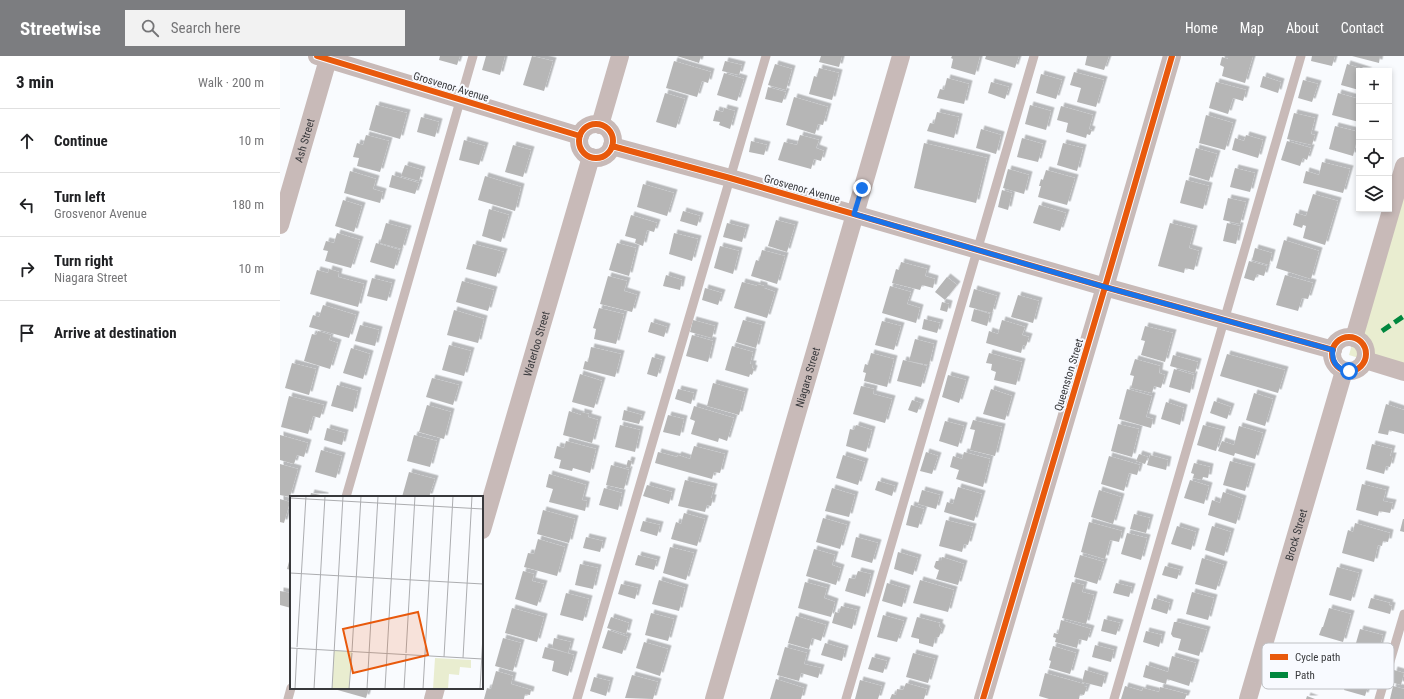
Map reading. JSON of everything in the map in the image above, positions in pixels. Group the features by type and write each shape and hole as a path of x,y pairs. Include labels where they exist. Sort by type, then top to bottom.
{"street":[{"path":"600,125 620,56"},
{"name":"Niagara Street","path":"714,699 901,56"},
{"name":"Queenston Street","path":"983,699 1172,56"},
{"name":"Grosvenor Avenue","path":"325,57 580,136"},
{"name":"Ash Street","path":"280,225 325,57"},
{"path":"595,124 600,125 609,131 612,146 610,151 601,157 591,157 582,152 580,147 580,136 582,132 590,126 595,124"},
{"name":"Grosvenor Avenue","path":"612,146 730,178 1105,287 1333,350"},
{"name":"Waterloo Street","path":"483,527 591,157"},
{"path":"1354,338 1404,166"},
{"path":"1354,338 1365,349 1365,360 1359,368 1354,370 1344,370 1336,365 1332,355 1333,350 1338,341 1354,338"},
{"path":"1365,360 1404,372"},
{"name":"Brock Street","path":"1264,643 1344,370"},
{"name":"Brock Street","path":"1248,699 1262,651"},
{"path":"432,699 436,689"}],"lane":[{"path":"346,496 473,56"},
{"path":"578,699 766,56"},
{"path":"846,699 1034,56"},
{"path":"1114,699 1301,56"},
{"path":"1394,648 1404,614"},
{"path":"288,699 291,689"},
{"path":"1379,699 1382,689"}],"green space":[{"path":"1404,166 1404,372 1349,355 1391,212 1392,212 1392,207"}],"building":[{"path":"440,56 460,56 457,65 439,60"},
{"path":"486,56 505,56 500,75 482,70"},
{"path":"532,56 553,61 544,91 523,85"},
{"path":"677,56 701,56 699,63"},
{"path":"821,56 842,56 839,67 819,62"},
{"path":"952,56 980,56 975,75 951,68 953,59 951,58"},
{"path":"986,56 1019,56 1015,68 985,59"},
{"path":"1087,56 1109,56 1104,70 1085,65"},
{"path":"1228,56 1253,56 1245,83 1222,76 1224,67 1220,65 1222,57 1228,59"},
{"path":"1312,56 1335,56 1332,66 1311,61"},
{"path":"1352,56 1380,56 1379,63"},
{"path":"674,61 711,72 708,83 702,81 697,97 666,88"},
{"path":"725,61 742,65 739,75 722,71"},
{"path":"775,64 792,69 786,90 768,85"},
{"path":"1347,64 1360,68 1356,68 1356,89 1341,85"},
{"path":"819,68 839,73 832,100 809,94 814,76 817,77"},
{"path":"1074,72 1104,80 1096,107 1077,102 1081,88 1070,85"},
{"path":"724,73 744,79 737,101 717,95"},
{"path":"1041,74 1062,80 1056,99 1036,93"},
{"path":"1263,76 1281,82 1278,93 1260,87"},
{"path":"947,78 969,84 964,104 937,98 940,89 944,90"},
{"path":"1303,80 1318,84 1312,102 1298,98"},
{"path":"991,82 1009,87 1005,99 988,93"},
{"path":"1216,82 1246,90 1243,101 1233,98 1228,114 1209,108"},
{"path":"768,87 786,92 782,103 765,99"},
{"path":"665,93 685,99 676,128 656,122"},
{"path":"1338,93 1356,98 1356,121 1332,115"},
{"path":"794,97 828,107 823,125 818,124 815,134 786,125"},
{"path":"376,105 407,113 400,139 369,130"},
{"path":"1030,105 1051,111 1046,130 1025,124"},
{"path":"1061,106 1093,115 1089,129 1092,130 1090,135 1087,134 1086,138 1066,132 1068,123 1057,120"},
{"path":"724,108 735,111 730,129 719,125 720,122 713,121 716,110 723,112"},
{"path":"937,112 959,117 954,138 927,131 930,123 934,124"},
{"path":"1294,113 1315,118 1311,134 1315,135 1312,145 1287,139"},
{"path":"1206,115 1233,123 1225,150 1199,143"},
{"path":"421,117 439,122 435,137 417,132"},
{"path":"1335,126 1356,131 1356,144 1353,156 1329,149"},
{"path":"981,129 1001,135 996,154 976,148"},
{"path":"366,135 389,141 380,172 357,166 359,158 353,157 357,143 363,145"},
{"path":"800,135 819,140 816,148 824,151 821,161 814,159 811,169 778,160 784,142 797,145"},
{"path":"1246,135 1263,140 1258,158 1232,150 1235,138 1244,141"},
{"path":"1022,138 1043,144 1038,162 1017,157"},
{"path":"464,140 485,146 479,165 459,160"},
{"path":"751,141 767,145 764,155 749,152"},
{"path":"1287,141 1311,148 1307,160 1303,158 1300,166 1281,160"},
{"path":"924,143 987,158 976,203 914,188"},
{"path":"1063,143 1083,148 1077,171 1057,165"},
{"path":"513,145 531,150 523,177 505,172"},
{"path":"1196,148 1217,154 1209,181 1189,175"},
{"path":"1322,162 1350,169 1343,193 1303,183 1306,171 1319,175"},
{"path":"405,165 422,170 419,181 401,176"},
{"path":"1235,168 1255,173 1250,192 1230,187"},
{"path":"1008,169 1029,175 1024,194 1003,188"},
{"path":"1046,170 1075,178 1067,205 1038,197 1041,179 1043,180"},
{"path":"350,171 376,179 373,189 383,192 380,203 344,193"},
{"path":"392,175 419,183 415,194 389,187"},
{"path":"485,176 521,187 515,211 478,200"},
{"path":"1186,180 1209,186 1203,209 1180,203"},
{"path":"643,184 674,193 667,216 637,207"},
{"path":"1002,190 1012,193 1008,210 998,207"},
{"path":"1313,194 1338,201 1325,245 1303,238 1306,226 1303,225 1302,228 1293,225 1296,213 1306,216"},
{"path":"1228,198 1246,202 1240,224 1223,220"},
{"path":"343,200 362,206 354,232 335,226"},
{"path":"1039,205 1066,213 1060,231 1033,223"},
{"path":"489,209 509,215 501,242 482,236"},
{"path":"683,211 700,216 697,226 680,221"},
{"path":"631,215 657,223 654,232 647,230 643,246 635,243 636,239 625,236"},
{"path":"776,220 795,225 787,252 768,246"},
{"path":"386,223 408,229 402,249 380,243"},
{"path":"727,223 746,228 742,242 723,237"},
{"path":"1170,223 1194,229 1189,248 1199,251 1194,270 1185,268 1184,273 1158,266"},
{"path":"1227,223 1240,226 1236,244 1223,241"},
{"path":"337,233 360,240 351,268 325,261 328,251 323,250 326,241 334,243"},
{"path":"674,233 698,239 692,261 669,254"},
{"path":"1284,240 1319,251 1311,279 1276,268"},
{"path":"376,243 400,250 394,269 370,262"},
{"path":"617,243 636,248 629,276 609,270"},
{"path":"473,244 504,252 496,277 466,269"},
{"path":"720,246 739,251 733,274 714,268"},
{"path":"1255,248 1272,253 1269,265 1252,260"},
{"path":"762,250 785,256 777,284 751,276 756,260 759,261"},
{"path":"1249,261 1267,266 1264,276 1257,274 1254,281 1244,278"},
{"path":"901,262 927,269 925,276 935,279 933,288 922,285 920,290 892,283 896,269 899,270"},
{"path":"329,269 339,272 338,277 364,284 358,307 310,294 317,270 328,273"},
{"path":"666,275 682,280 680,290 663,286"},
{"path":"1285,275 1313,283 1308,299 1302,298 1298,311 1276,305"},
{"path":"608,276 627,281 624,291 637,295 632,312 600,304"},
{"path":"947,277 957,285 945,300 935,292"},
{"path":"372,278 392,283 387,301 367,296"},
{"path":"462,281 494,290 488,311 456,302"},
{"path":"742,282 757,286 757,284 764,286 764,288 775,292 767,318 734,308"},
{"path":"890,286 911,292 907,304 920,308 916,323 882,313"},
{"path":"705,288 722,293 718,305 702,300"},
{"path":"974,289 997,296 992,313 969,307"},
{"path":"1018,295 1039,301 1033,323 1011,317"},
{"path":"942,302 949,304 947,312 940,310"},
{"path":"323,305 356,315 349,338 309,327 313,315 319,317"},
{"path":"599,308 624,314 616,344 594,339 596,329 593,328"},
{"path":"974,309 990,314 987,326 971,321"},
{"path":"454,310 484,319 478,343 447,335"},
{"path":"924,319 940,323 937,333 922,329"},
{"path":"693,320 715,326 712,338 690,332"},
{"path":"743,320 762,325 756,348 736,342"},
{"path":"1002,320 1025,327 1022,335 1029,337 1026,346 1023,345 1021,353 986,343 989,331 998,334"},
{"path":"882,321 901,326 894,350 875,345"},
{"path":"651,322 667,327 664,337 648,332"},
{"path":"360,325 379,330 375,346 355,341"},
{"path":"1145,326 1173,333 1165,362 1141,355 1145,341 1141,340"},
{"path":"318,331 331,335 329,340 338,343 330,369 304,361 312,334 316,335"},
{"path":"692,335 713,341 708,362 686,356"},
{"path":"915,339 934,344 929,365 909,361"},
{"path":"449,345 471,351 464,376 442,370"},
{"path":"732,346 753,352 750,364 753,364 752,368 754,369 752,375 750,374 749,377 725,370"},
{"path":"591,347 621,354 615,377 583,369 585,361 588,362"},
{"path":"351,348 370,354 363,379 343,373"},
{"path":"871,353 894,359 887,387 864,381 866,373 863,372 865,364 868,365"},
{"path":"989,353 1022,362 1016,385 994,380 996,372 991,370 992,364 986,363"},
{"path":"1227,354 1285,370 1278,393 1220,376"},
{"path":"1173,355 1198,362 1195,373 1170,366"},
{"path":"652,357 662,360 657,377 647,374"},
{"path":"1135,359 1160,366 1159,373 1165,375 1161,388 1154,386 1152,393 1131,388 1134,376 1130,375"},
{"path":"903,360 927,366 921,387 897,381"},
{"path":"292,363 316,369 309,395 285,388"},
{"path":"1174,369 1194,375 1190,393 1169,387"},
{"path":"580,374 602,381 594,408 572,402"},
{"path":"948,375 966,380 959,403 942,397"},
{"path":"432,378 459,385 453,405 426,397"},
{"path":"713,383 745,392 739,415 707,406"},
{"path":"337,385 358,391 353,412 331,406"},
{"path":"861,386 874,389 873,394 892,399 885,423 853,414"},
{"path":"678,389 694,393 691,404 675,399"},
{"path":"991,389 1012,396 1005,420 983,414"},
{"path":"1127,389 1152,396 1146,417 1153,419 1151,428 1119,419"},
{"path":"1254,393 1273,399 1265,426 1246,420"},
{"path":"289,396 324,405 320,418 313,416 308,434 281,427"},
{"path":"912,400 921,403 917,413 908,410"},
{"path":"1214,401 1231,407 1227,419 1210,413"},
{"path":"1166,402 1184,408 1180,425 1161,419"},
{"path":"1386,404 1404,410 1404,434 1389,430 1388,435 1378,433"},
{"path":"427,405 451,412 444,439 419,432"},
{"path":"694,406 734,418 727,441 719,438 718,442 691,434 695,421 690,419"},
{"path":"624,410 642,415 639,424 622,420"},
{"path":"569,411 581,415 581,412 589,414 588,417 598,420 592,443 563,435"},
{"path":"668,415 684,419 680,436 663,432"},
{"path":"973,420 1002,427 995,456 970,450 975,430 970,429"},
{"path":"945,421 964,426 958,447 939,441"},
{"path":"1118,424 1139,429 1132,457 1111,451"},
{"path":"620,425 640,430 635,452 615,447"},
{"path":"856,425 872,430 866,452 846,446 850,429 854,430"},
{"path":"1203,425 1222,430 1216,451 1197,445"},
{"path":"1239,426 1263,433 1255,459 1235,453 1234,456 1218,451 1222,441 1234,445"},
{"path":"327,428 345,433 342,445 324,440"},
{"path":"280,435 308,443 304,457 297,455 294,464 280,460"},
{"path":"414,435 437,441 430,467 407,461"},
{"path":"566,441 596,449 590,473 573,468 572,471 559,468 561,460 554,458 557,446 564,448"},
{"path":"1372,444 1392,449 1390,456 1393,456 1390,467 1386,466 1384,474 1366,469"},
{"path":"694,446 725,454 720,473 714,472 712,479 655,463 658,452 677,457 678,455 690,459"},
{"path":"321,450 342,456 336,478 315,472"},
{"path":"926,452 938,456 932,474 920,471"},
{"path":"964,452 990,459 983,487 956,479 959,470 950,467 953,456 962,459"},
{"path":"1139,454 1148,457 1145,464 1136,461"},
{"path":"843,455 865,462 858,485 836,478"},
{"path":"1150,455 1168,460 1166,470 1147,465"},
{"path":"1109,456 1140,465 1137,475 1129,473 1124,491 1101,484"},
{"path":"628,460 632,461 630,468 626,467"},
{"path":"1230,461 1252,467 1245,491 1223,485"},
{"path":"1194,463 1210,467 1208,478 1203,477 1202,480 1193,478 1194,474 1191,473"},
{"path":"280,464 298,469 290,497 280,495"},
{"path":"611,465 629,470 624,489 606,485"},
{"path":"409,472 435,479 429,496 402,496"},
{"path":"549,474 586,485 582,500 587,501 585,511 549,502 553,489 546,487"},
{"path":"685,480 714,487 711,498 713,498 711,506 707,505 705,512 678,506"},
{"path":"1190,480 1209,486 1204,504 1184,498"},
{"path":"878,481 895,486 892,496 875,490"},
{"path":"1362,484 1386,490 1383,501 1393,503 1390,513 1379,511 1378,516 1356,510"},
{"path":"647,485 672,492 669,504 643,496"},
{"path":"958,487 982,494 974,521 944,512 947,502 953,504"},
{"path":"604,488 622,493 618,510 599,505"},
{"path":"832,488 855,495 849,517 825,511"},
{"path":"922,490 940,495 936,509 918,504"},
{"path":"1099,490 1121,497 1113,524 1091,517"},
{"path":"1223,492 1243,499 1236,524 1208,515 1212,500 1220,503"},
{"path":"311,493 325,496 310,496"},
{"path":"280,499 290,502 284,523 280,522"},
{"path":"911,505 924,509 918,528 906,525"},
{"path":"543,510 575,519 569,543 537,534"},
{"path":"684,513 705,519 697,546 671,539 676,522 681,524"},
{"path":"1134,514 1150,518 1146,533 1130,529"},
{"path":"823,518 847,525 840,549 816,542"},
{"path":"1404,519 1404,532 1400,531"},
{"path":"946,520 973,527 968,545 964,544 962,552 939,546"},
{"path":"643,521 660,525 657,536 640,531"},
{"path":"1089,522 1122,531 1119,542 1110,540 1105,559 1081,552"},
{"path":"1355,523 1390,533 1388,542 1383,541 1382,546 1378,545 1374,562 1342,553 1348,530 1353,532"},
{"path":"1177,526 1196,532 1191,550 1171,544"},
{"path":"1212,526 1231,532 1224,556 1205,550"},
{"path":"1127,533 1147,538 1141,560 1121,554"},
{"path":"586,537 603,541 600,552 583,548"},
{"path":"856,537 878,543 872,563 851,557"},
{"path":"538,539 565,547 557,576 524,567 528,553 534,554"},
{"path":"670,547 694,553 686,580 663,573"},
{"path":"814,549 835,555 832,565 841,568 836,585 806,576"},
{"path":"898,552 918,558 913,575 894,569"},
{"path":"638,555 657,560 654,570 635,565"},
{"path":"1080,555 1104,562 1097,584 1074,577"},
{"path":"942,557 964,564 958,585 936,579 939,570 934,567 936,561 941,561"},
{"path":"290,558 290,570 287,569"},
{"path":"1202,558 1224,565 1216,590 1195,584"},
{"path":"580,564 598,568 593,589 575,585"},
{"path":"1165,566 1180,570 1177,579 1162,575"},
{"path":"1337,567 1359,573 1351,601 1329,595"},
{"path":"523,571 534,574 532,581 544,584 537,606 515,599"},
{"path":"858,571 871,574 865,597 845,591 849,578 855,579"},
{"path":"659,580 685,588 679,611 652,604"},
{"path":"920,580 954,590 948,612 913,603"},
{"path":"805,582 827,588 824,598 835,602 831,617 798,608"},
{"path":"1072,582 1084,585 1082,592 1094,595 1086,624 1062,618"},
{"path":"887,583 907,589 902,607 882,601"},
{"path":"1116,583 1132,587 1129,597 1113,593"},
{"path":"621,584 638,588 635,599 618,594"},
{"path":"280,591 290,593 290,608 280,605"},
{"path":"1192,592 1214,598 1208,620 1186,614"},
{"path":"566,593 589,599 583,621 560,615"},
{"path":"1154,598 1170,603 1167,614 1151,609"},
{"path":"1371,598 1390,603 1389,605 1392,606 1390,614 1368,608"},
{"path":"841,606 857,610 852,629 832,623 835,612 839,613"},
{"path":"512,608 544,617 537,642 505,633"},
{"path":"1329,608 1351,614 1343,642 1319,635"},
{"path":"651,613 674,619 668,641 645,635"},
{"path":"883,615 904,621 897,642 877,637"},
{"path":"796,616 826,625 821,641 812,638 809,649 788,643"},
{"path":"611,617 629,623 626,634 607,628"},
{"path":"917,617 940,623 939,626 942,629 939,637 935,638 933,647 919,643 919,639 911,637"},
{"path":"1104,619 1120,623 1116,635 1101,631"},
{"path":"1061,620 1091,629 1087,641 1079,639 1077,648 1055,642 1056,638 1053,637 1054,633 1058,634"},
{"path":"1174,622 1207,630 1199,656 1178,650 1181,639 1173,637 1171,634"},
{"path":"1360,629 1383,635 1381,643 1356,643"},
{"path":"608,630 628,637 622,654 602,648"},
{"path":"1146,631 1162,635 1159,647 1143,642"},
{"path":"503,638 521,643 513,671 495,666"},
{"path":"554,638 571,642 568,653 552,648"},
{"path":"644,642 668,649 660,676 636,668"},
{"path":"825,643 845,649 842,661 821,655"},
{"path":"1095,645 1114,650 1111,662 1092,657"},
{"path":"1053,646 1076,653 1070,674 1049,668 1051,661 1049,660"},
{"path":"545,647 574,655 568,676 552,671 554,661 542,658"},
{"path":"785,647 807,653 804,664 821,668 818,678 801,673 799,681 777,675"},
{"path":"913,653 935,659 928,683 906,677"},
{"path":"1172,656 1196,663 1189,686 1167,679 1166,684 1143,677 1146,665 1168,672"},
{"path":"872,657 887,661 883,673 868,669"},
{"path":"1085,670 1105,676 1102,687 1082,682"},
{"path":"1394,670 1404,673 1401,685 1394,683"},
{"path":"496,671 513,676 511,684 531,690 530,695 525,694 524,699 484,699 487,688 491,689"},
{"path":"1045,673 1084,684 1084,686 1087,687 1084,695 1080,694 1079,699 1049,699 1039,696"},
{"path":"632,675 658,682 653,699 625,698"},
{"path":"594,677 610,681 606,696 590,691"},
{"path":"776,679 804,688 801,699 770,699"},
{"path":"860,680 882,686 878,699 855,699"},
{"path":"906,683 927,689 924,699 890,699 892,694 896,695 897,689 903,690"},
{"path":"1125,686 1142,691 1143,688 1159,692 1160,687 1187,694 1185,699 1121,699"},
{"path":"1394,686 1404,689 1404,699 1390,699"},
{"path":"334,689 369,689 366,698"},
{"path":"1344,689 1367,689 1365,696"},
{"path":"1307,696 1315,699 1306,699"}],"marked path":[{"path":"1382,331 1404,316"}],"cycle path":[{"path":"317,56 580,136"},
{"path":"983,699 1172,56"},
{"path":"596,124 608,129 613,141 608,153 596,158 584,153 579,141 584,129 596,124"},
{"path":"612,146 730,178 1105,287 1333,350"},
{"path":"1349,337 1361,342 1366,354 1361,366 1349,371 1337,366 1332,354 1337,342 1349,337"}],"route":[{"path":"862,188 854,214 1105,287 1333,350 1333,360 1336,365 1349,371"}]}
